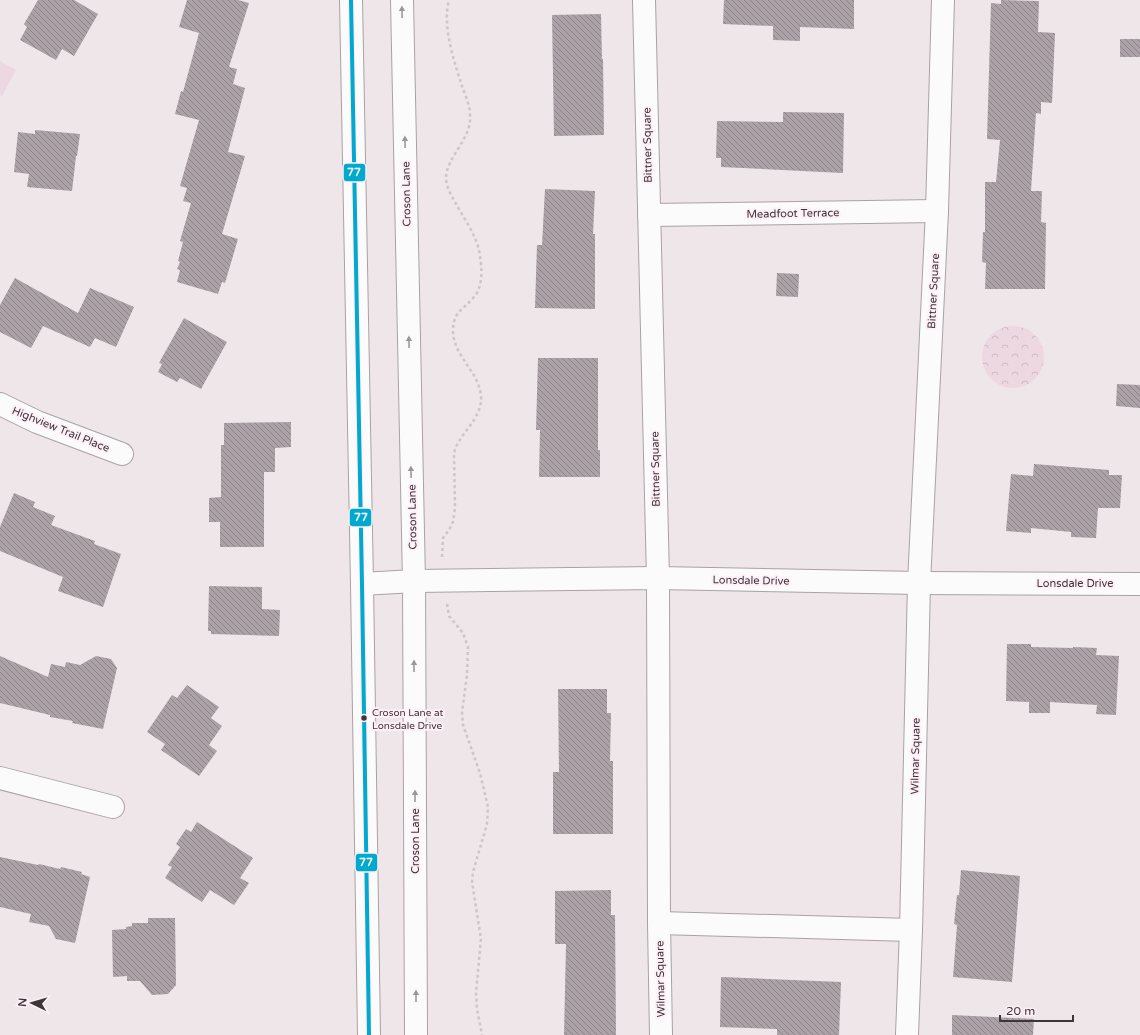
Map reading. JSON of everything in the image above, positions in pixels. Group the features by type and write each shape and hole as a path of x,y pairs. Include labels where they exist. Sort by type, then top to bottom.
{"street":[{"path":"351,0 369,1035"},
{"name":"Croson Lane","path":"402,0 414,581 416,1035"},
{"name":"Bittner Square","path":"644,0 658,578"},
{"name":"Bittner Square","path":"919,583 937,211 943,0"},
{"name":"Meadfoot Terrace","path":"649,215 937,211"},
{"name":"Highview Trail Place","path":"0,404 36,422 122,454"},
{"name":"Lonsdale Drive","path":"362,584 414,581 658,578 919,583 1140,584"},
{"name":"Wilmar Square","path":"658,578 659,924 661,1035"},
{"name":"Wilmar Square","path":"907,1035 911,930 919,583"},
{"path":"0,778 113,807"},
{"path":"659,924 911,930"}],"path":[{"path":"449,0 447,8 450,37 470,115 466,136 450,163 446,180 449,190 476,240 480,256 481,273 480,287 474,297 459,311 455,318 453,330 455,343 460,355 477,380 481,395 480,407 474,419 468,430 455,446 455,508 453,522 443,538 442,557 449,616 463,633 468,647 467,675 462,712 463,726 480,773 488,807 487,824 473,872 472,882 481,939 476,993 482,1035"}],"green space":[{"path":"0,61 16,70 2,96 0,95"},
{"path":"1007,326 1019,326 1035,335 1042,345 1044,357 1042,369 1035,379 1019,388 1007,388 996,383 987,374 982,363 982,351 987,340 996,331"}],"building":[{"path":"38,0 74,0 98,14 74,56 62,49 56,60 20,40 27,27 24,24"},
{"path":"187,0 238,0 249,3 229,67 237,69 233,84 245,88 228,152 245,156 222,234 238,239 225,283 222,282 218,294 177,282 180,270 177,269 180,262 178,261 183,242 180,241 191,203 183,201 187,188 180,186 199,120 175,114 181,91 183,92 199,33 179,27"},
{"path":"724,0 854,0 854,29 800,27 800,41 773,40 773,26 723,24"},
{"path":"1001,0 1039,1 1038,32 1055,33 1052,103 1041,102 1041,114 1036,113 1031,191 1042,191 1041,222 1046,223 1045,289 985,289 986,263 982,262 983,232 985,232 985,182 996,182 1000,140 987,139 991,3 1001,4"},
{"path":"601,14 604,135 554,136 552,15"},
{"path":"1120,39 1140,39 1140,57 1120,57"},
{"path":"783,112 844,113 843,173 721,167 721,158 716,158 717,121 783,122"},
{"path":"35,130 80,134 72,191 27,187 29,174 14,172 18,132 35,134"},
{"path":"545,189 595,191 593,234 595,234 595,309 535,308 537,245 542,245"},
{"path":"777,273 799,274 798,297 776,296"},
{"path":"15,278 78,313 90,288 134,307 116,347 95,338 90,347 43,326 31,348 0,332 0,305"},
{"path":"184,318 227,342 201,389 180,378 177,382 158,372 162,364 159,363"},
{"path":"538,358 598,358 598,450 600,450 600,477 539,477 540,430 536,430"},
{"path":"1117,384 1140,385 1140,408 1116,406"},
{"path":"291,422 291,447 275,448 275,472 264,472 264,547 220,547 220,522 209,522 209,498 221,497 221,445 224,445 224,423"},
{"path":"1034,464 1109,470 1109,475 1122,475 1120,508 1098,508 1096,538 1071,537 1071,532 1031,528 1031,533 1006,531 1011,474 1033,476"},
{"path":"14,493 35,502 33,507 55,516 51,525 95,541 94,544 121,554 103,607 58,591 63,577 0,551 0,527"},
{"path":"209,586 262,587 262,609 280,610 279,636 211,634 211,631 208,631"},
{"path":"1007,644 1031,644 1031,647 1097,648 1096,655 1119,656 1116,715 1096,714 1097,705 1050,702 1050,713 1029,713 1029,702 1006,701"},
{"path":"0,656 48,677 51,664 65,667 66,662 80,665 96,656 111,659 117,668 103,729 72,723 73,721 50,717 50,715 0,703"},
{"path":"187,685 219,707 211,718 222,726 209,745 217,751 199,776 161,750 165,744 147,732 172,695 177,698"},
{"path":"558,689 607,689 607,713 611,713 610,761 613,761 613,834 553,834 553,772 559,772"},
{"path":"197,822 253,858 240,878 249,883 234,905 210,890 202,902 165,878 172,867 168,865 180,847 176,844 186,829 191,832"},
{"path":"0,857 60,869 61,867 82,872 81,874 90,877 75,943 56,939 49,926 29,922 31,914 0,907"},
{"path":"961,870 1020,876 1012,982 953,977 957,925 954,924 957,895 959,895"},
{"path":"611,890 611,915 615,915 616,1035 564,1035 566,944 555,944 555,891"},
{"path":"148,918 175,918 176,985 168,994 152,995 140,981 127,981 127,976 113,977 112,930 126,929 126,927 132,926 132,923 148,923"},
{"path":"721,977 841,982 839,1035 777,1035 777,1029 720,1027"},
{"path":"952,1015 1034,1019 1033,1035 952,1035"}],"transit line":[{"name":"77","path":"351,0 369,1035"}],"place":[{"name":"Croson Lane at Lonsdale Drive","path":"364,718"}]}
